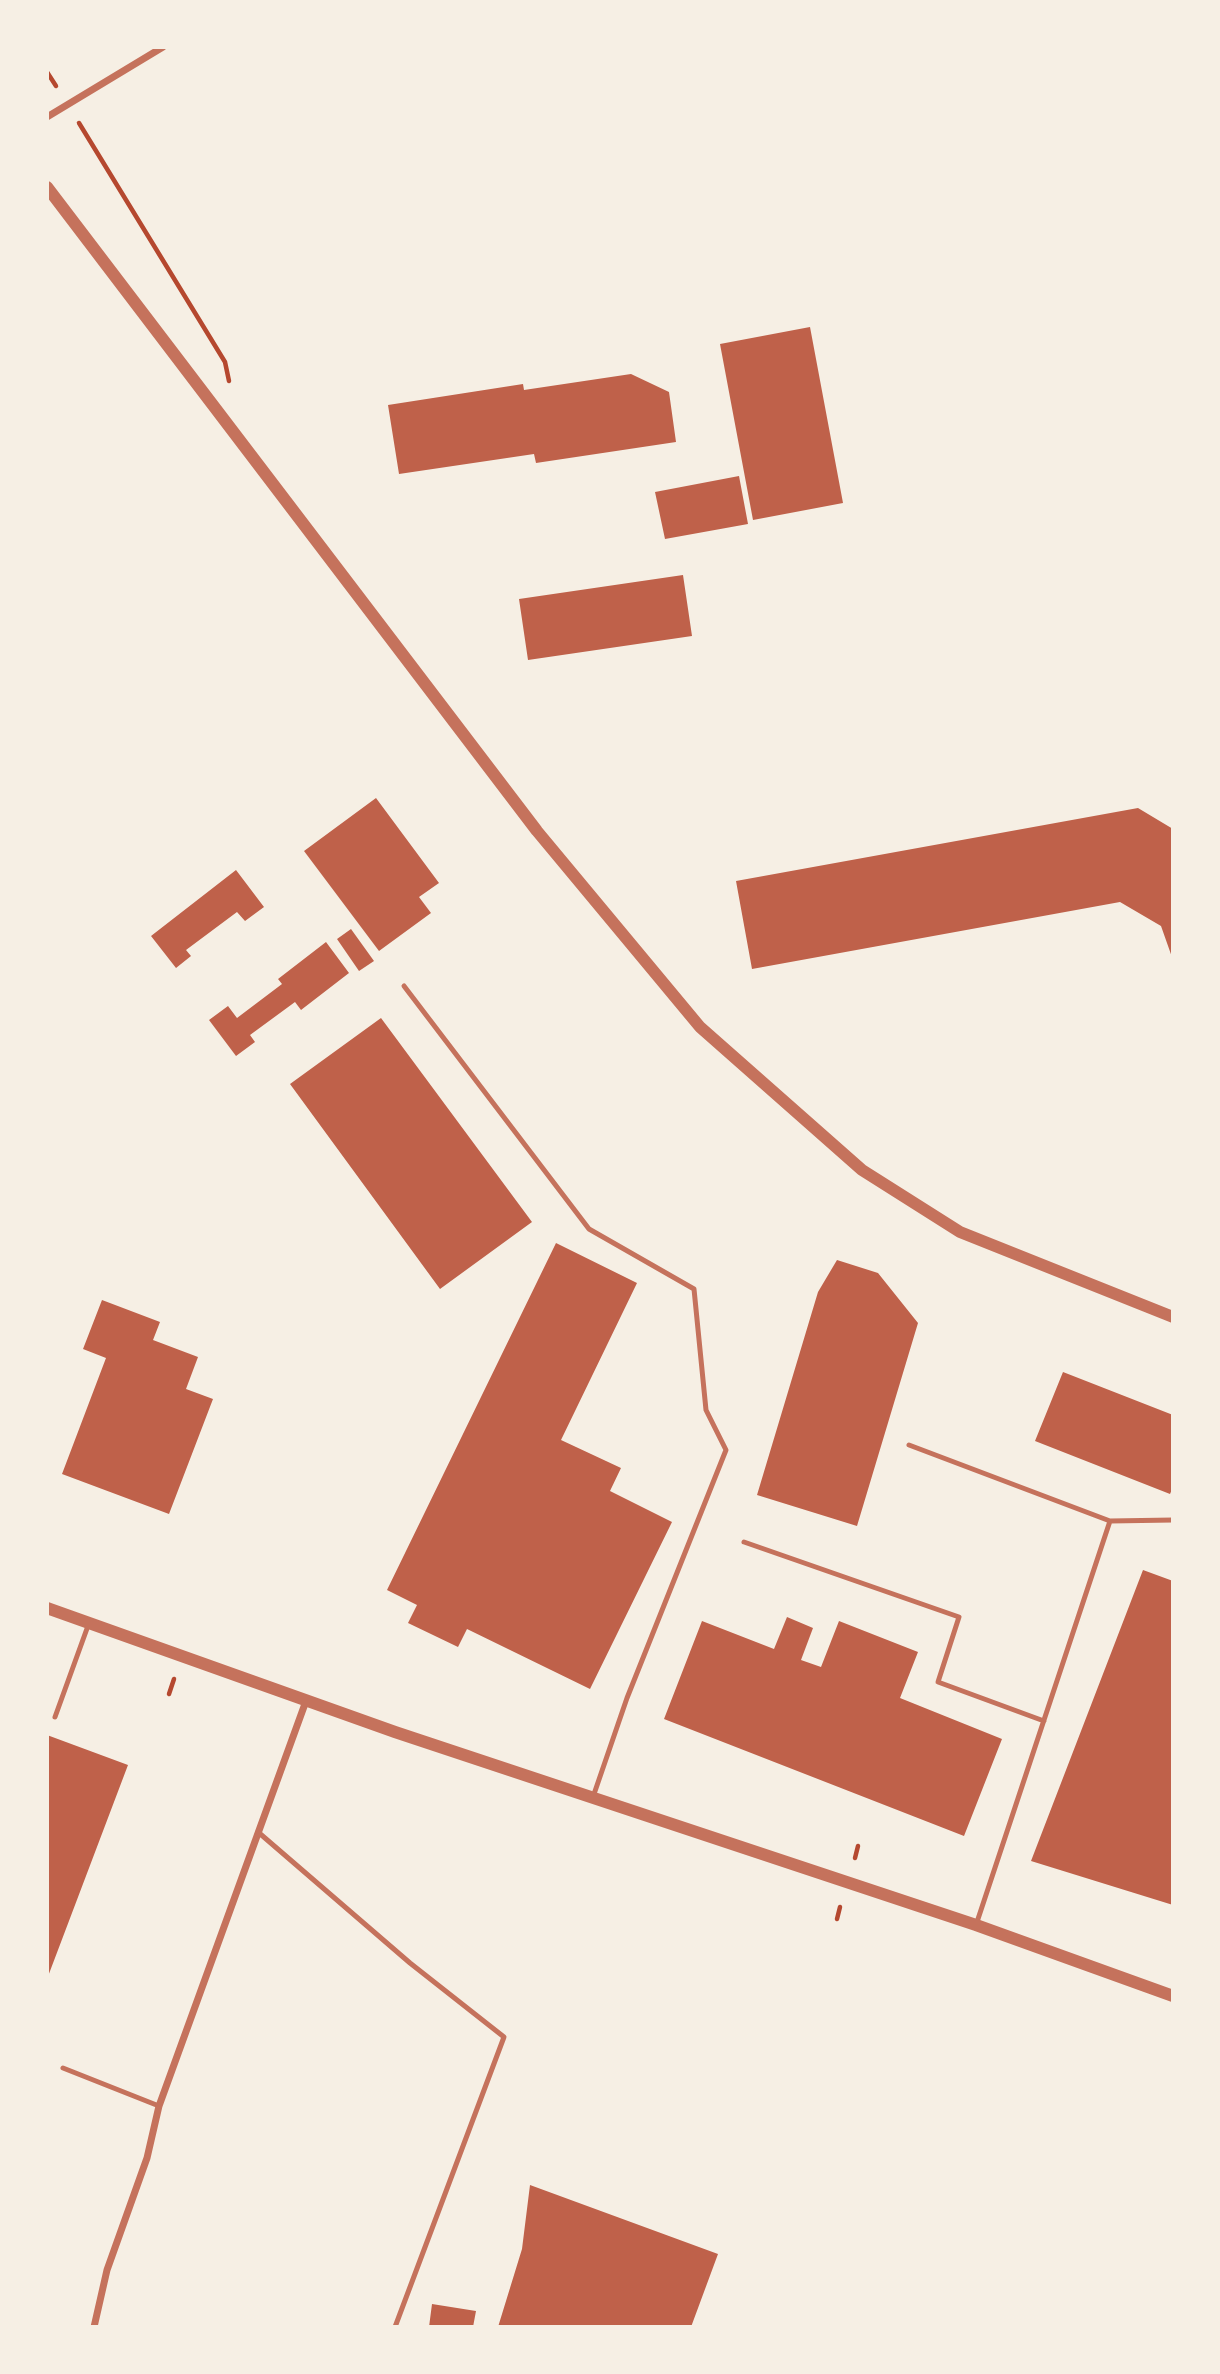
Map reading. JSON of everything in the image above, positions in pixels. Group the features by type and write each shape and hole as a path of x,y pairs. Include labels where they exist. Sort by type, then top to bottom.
{"street":[{"path":"47,117 163,47"},
{"path":"50,195 430,694 537,831 699,1027 862,1170 960,1233 1173,1317"},
{"path":"47,1608 306,1701 976,1926 1173,1996"},
{"path":"94,2327 107,2270 147,2158 159,2106 306,1701"}],"lane":[{"path":"404,986 589,1229 694,1289 706,1410 726,1450 627,1698 593,1797"},
{"path":"909,1445 1110,1521 1173,1520"},
{"path":"976,1926 1110,1521"},
{"path":"744,1542 959,1617 938,1682 1044,1721"},
{"path":"55,1717 89,1623"},
{"path":"258,1832 410,1963 504,2037 395,2327"},
{"path":"63,2068 159,2106"}],"path":[{"path":"47,72 225,362 231,387"}],"building":[{"path":"810,327 843,503 753,520 720,344"},
{"path":"631,374 669,392 676,442 536,463 534,454 399,474 388,405 523,384 524,390"},
{"path":"739,476 748,524 665,539 655,492"},
{"path":"683,575 692,636 528,660 519,599"},
{"path":"376,798 439,883 419,897 431,913 379,951 304,851"},
{"path":"1138,808 1173,829 1173,960 1161,926 1120,902 752,969 736,881"},
{"path":"236,870 264,907 245,921 237,912 186,950 191,956 176,968 151,936"},
{"path":"351,929 374,961 359,971 337,939"},
{"path":"326,942 349,973 301,1010 295,1002 250,1035 255,1042 236,1056 209,1020 228,1006 237,1018 282,984 278,979"},
{"path":"381,1018 532,1222 440,1289 290,1084"},
{"path":"556,1243 637,1283 561,1440 621,1468 610,1491 672,1522 590,1689 467,1629 458,1647 408,1623 417,1605 387,1590"},
{"path":"837,1260 878,1273 918,1323 857,1526 757,1495 818,1292"},
{"path":"102,1300 160,1322 153,1340 198,1357 186,1389 213,1399 169,1514 62,1474 106,1358 83,1349"},
{"path":"1063,1372 1173,1415 1173,1487 1170,1494 1035,1441"},
{"path":"1143,1570 1173,1581 1173,1905 1031,1861"},
{"path":"787,1617 813,1628 801,1660 821,1667 839,1621 918,1652 900,1698 1002,1739 964,1836 664,1719 702,1621 774,1649"},
{"path":"47,1735 128,1765 47,1979"},
{"path":"530,2185 718,2254 691,2327 498,2327 522,2249"},
{"path":"432,2304 476,2311 473,2327 429,2327"}]}
